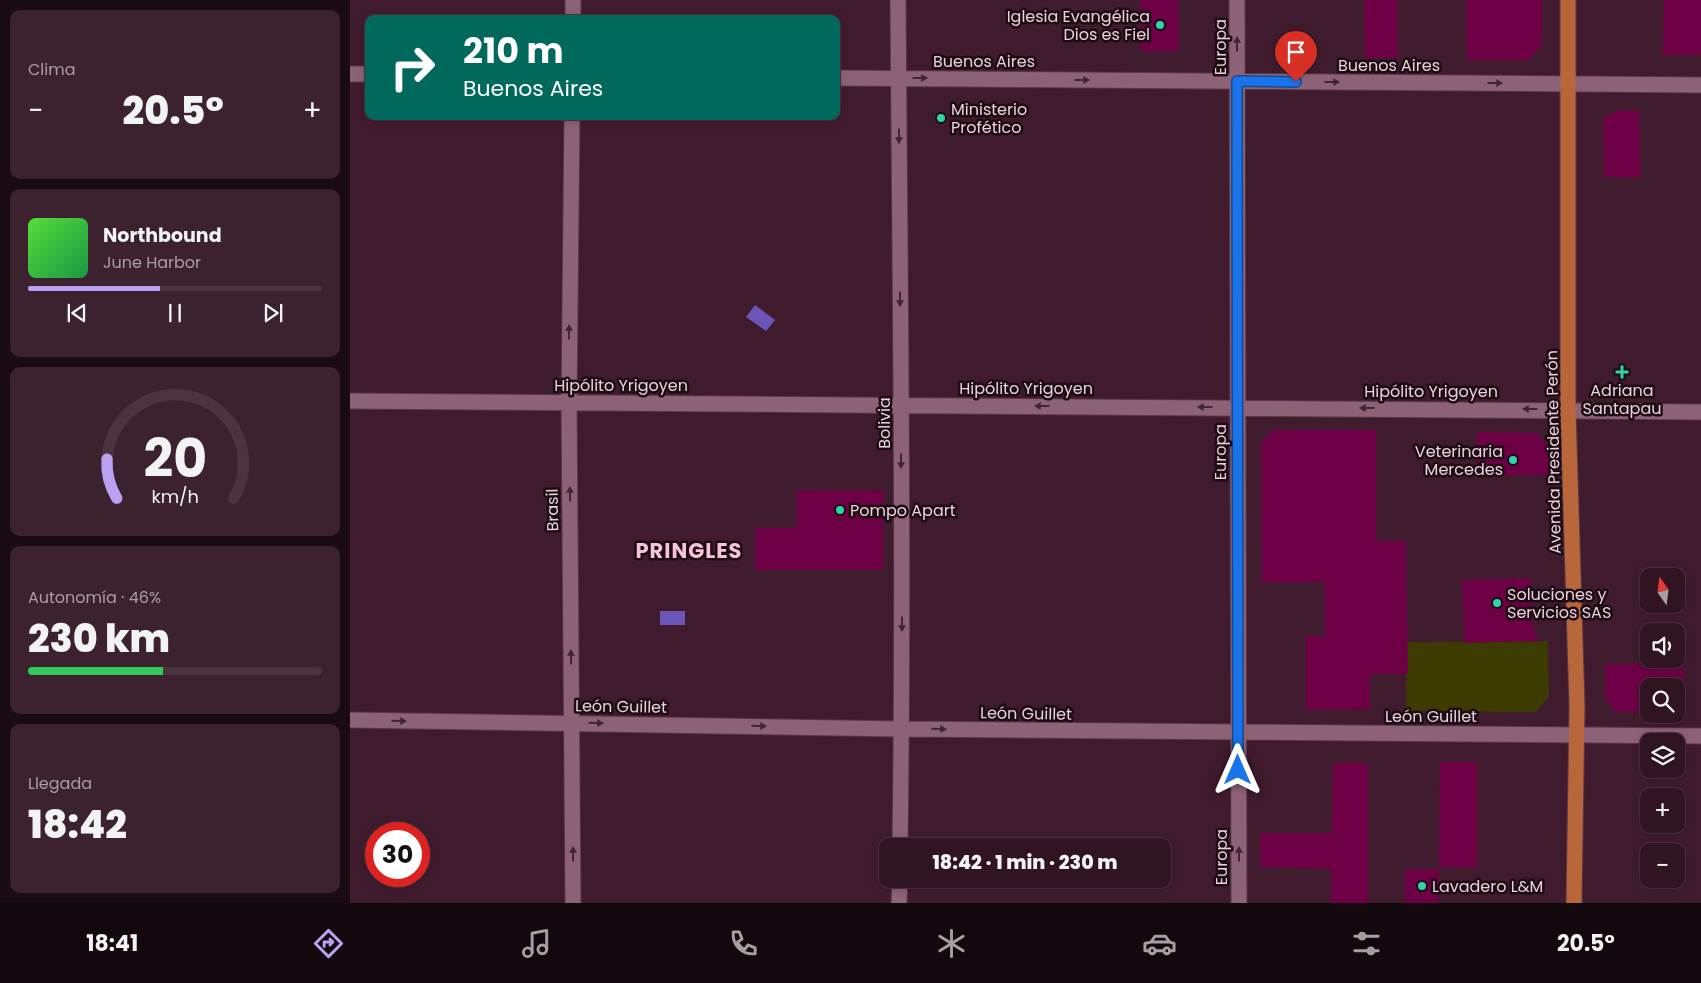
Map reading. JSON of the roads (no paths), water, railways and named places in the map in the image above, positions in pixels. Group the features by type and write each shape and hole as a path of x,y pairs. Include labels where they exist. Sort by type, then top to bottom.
{"main road":[{"name":"Avenida Presidente Perón","path":"1568,0 1568,410 1577,706 1574,903"}],"street":[{"path":"572,0 573,15"},
{"name":"Bolivia","path":"898,0 902,729 900,838"},
{"name":"Europa","path":"1237,0 1239,903"},
{"path":"350,74 365,74"},
{"name":"Buenos Aires","path":"840,78 1701,85"},
{"name":"Brasil","path":"572,120 569,402 573,903"},
{"name":"Hipólito Yrigoyen","path":"350,401 1701,412"},
{"name":"León Guillet","path":"350,720 902,729 1701,736"},
{"path":"899,903 900,888"}],"place":[{"name":"Iglesia Evangélica Dios es Fiel","path":"1160,25"},
{"name":"Ministerio Profético","path":"941,118"},
{"name":"Adriana Santapau","path":"1622,372"},
{"name":"Veterinaria Mercedes","path":"1513,460"},
{"name":"Pompo Apart","path":"840,510"},
{"name":"Soluciones y Servicios SAS","path":"1497,603"},
{"name":"Lavadero L&M","path":"1422,886"}],"district":[{"name":"PRINGLES","path":"689,551"}]}
